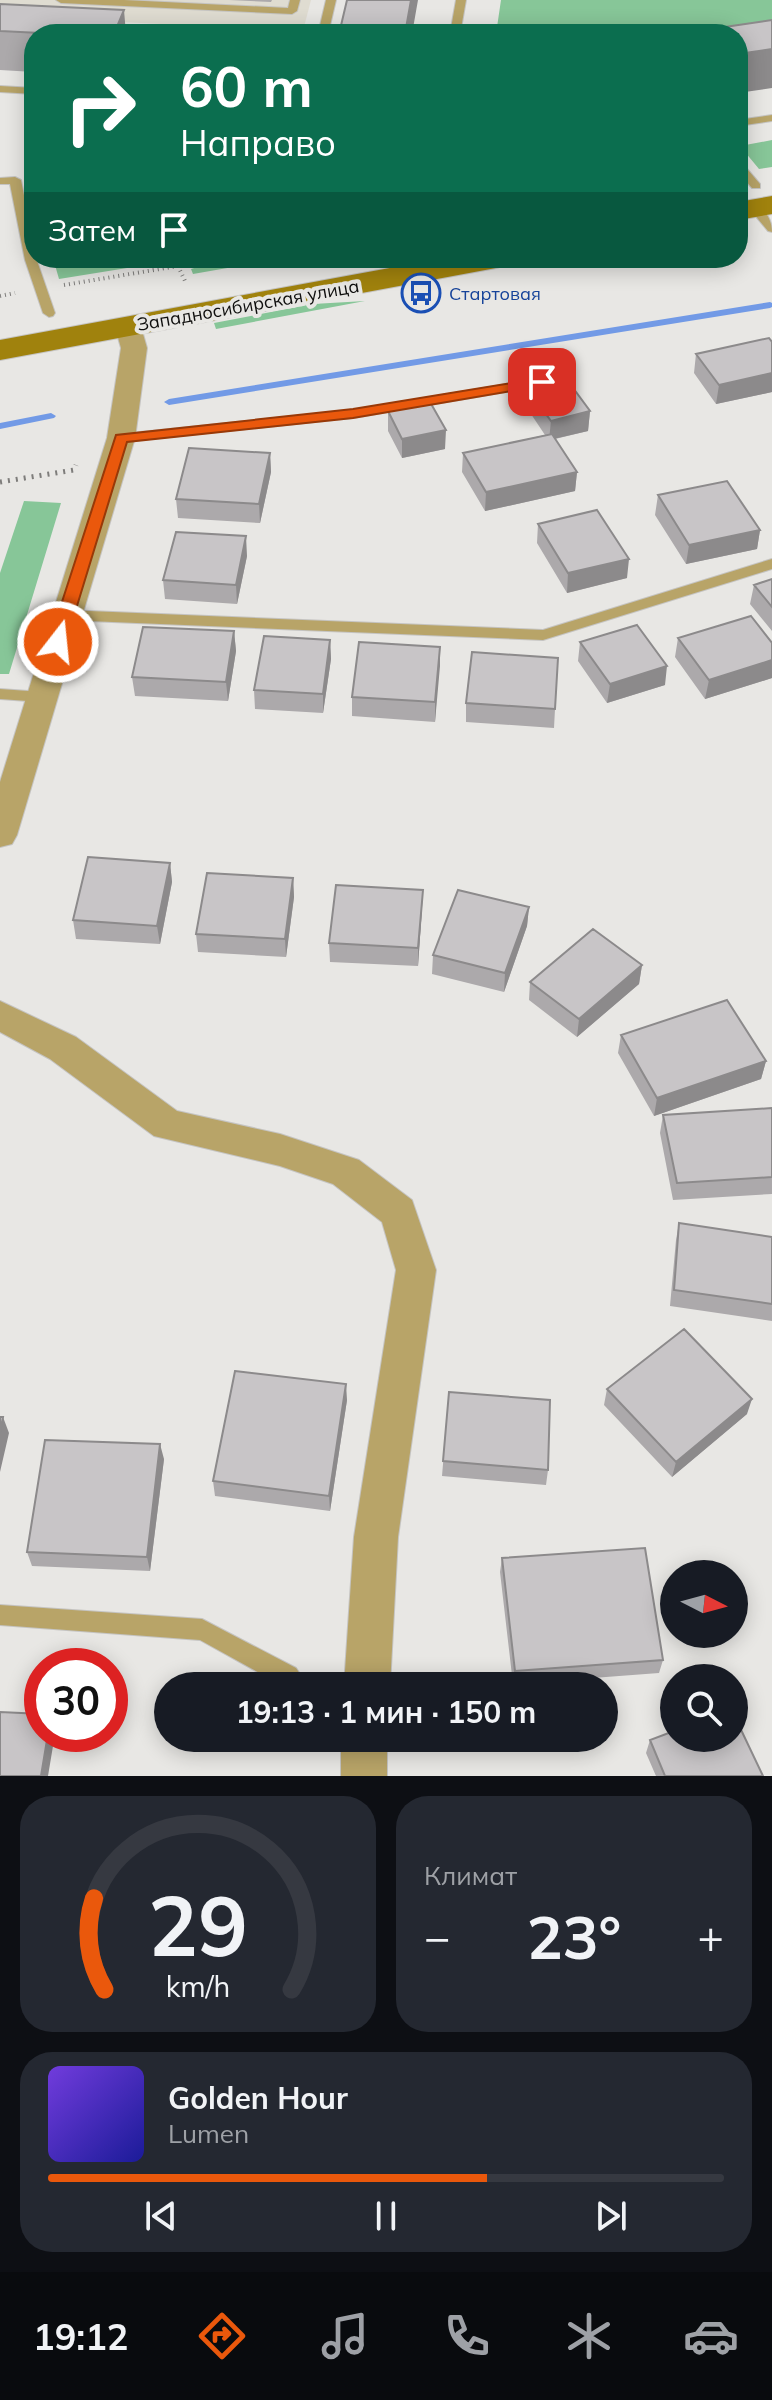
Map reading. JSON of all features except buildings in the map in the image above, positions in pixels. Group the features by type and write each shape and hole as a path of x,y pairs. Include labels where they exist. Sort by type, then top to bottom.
{"main road":[{"name":"Западносибирская улица","path":"0,322 45,301 275,268"},
{"name":"Западносибирская улица","path":"0,350 443,268"}],"street":[{"path":"0,835 6,794 42,697 117,450 134,348 128,327"},
{"path":"0,1015 63,1048 167,1125 280,1150 346,1172 398,1212 416,1270 376,1537 368,1672"}],"lane":[{"path":"61,0 292,11 295,0"},
{"path":"325,24 331,0"},
{"path":"457,24 461,0"},
{"path":"0,89 24,90"},
{"path":"748,122 772,118"},
{"path":"0,181 15,180 24,216"},
{"path":"37,268 45,301"},
{"path":"117,450 542,382"},
{"path":"65,615 543,635 772,564"},
{"path":"0,694 42,697"},
{"path":"0,1615 202,1630 281,1672"}],"path":[{"path":"0,296 45,301 170,268"},
{"path":"179,268 185,281"},
{"path":"0,482 74,470 77,460 117,450"}],"shaded area":[{"path":"0,0 311,0 305,24 162,24 0,16"}],"green space":[{"path":"501,0 772,0 772,23 748,26 748,24 497,24"},
{"path":"772,140 772,167 759,169 748,156 748,144"},
{"path":"56,268 127,268 59,279"},
{"path":"194,268 228,268 193,274 191,269"},
{"path":"365,301 216,329 214,323 313,304"},
{"path":"24,501 61,503 9,674 0,674 0,573"}],"waterway":[{"path":"169,402 770,305"},
{"path":"0,426 51,416"}],"place":[{"name":"Стартовая","path":"421,293"}],"route":[{"path":"58,642 121,438 353,414 542,382"}]}
